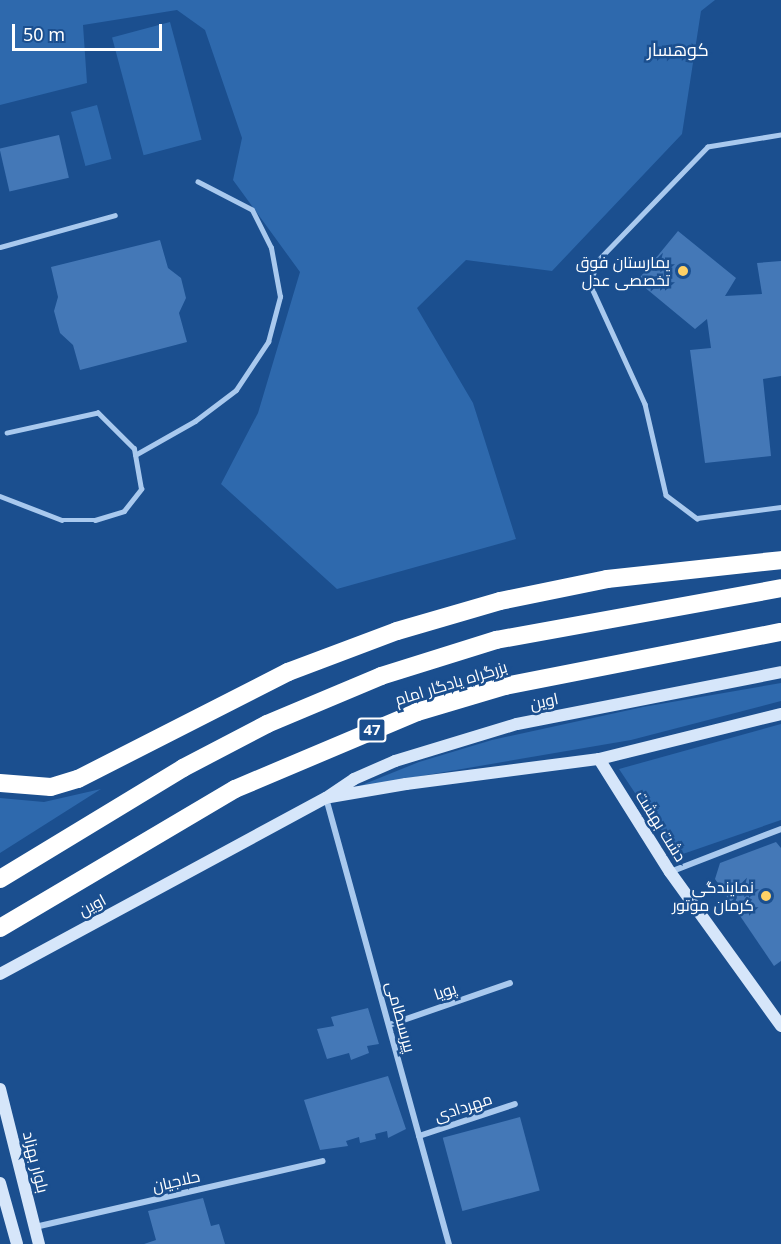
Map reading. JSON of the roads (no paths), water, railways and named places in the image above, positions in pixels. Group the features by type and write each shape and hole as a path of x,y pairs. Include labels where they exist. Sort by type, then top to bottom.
{"highway":[{"path":"0,783 51,787 78,779 288,672 397,631 500,601 607,579 781,560"},
{"name":"بزرگراه یادگار امام","path":"0,879 183,768 267,724 381,676 496,640 781,588"},
{"name":"بزرگراه یادگار امام","path":"0,928 235,789 281,766 417,712 505,686 781,633"}],"main road":[{"name":"اوین","path":"0,974 326,798 354,779 395,761 481,733 629,700 781,672"},
{"name":"اوین","path":"326,798 406,784 599,759 781,714"},
{"name":"دشت بهشت","path":"599,759 670,872 781,1026"},
{"name":"بلوار بهزاد","path":"0,1089 39,1244"},
{"path":"0,1183 16,1244"}],"street":[{"name":"پیربسطامی","path":"326,798 449,1244"},
{"path":"670,872 781,829"},
{"name":"پویا","path":"389,1025 510,982"},
{"name":"مهردادی","path":"419,1136 515,1104"},
{"name":"حلاجیان","path":"35,1227 323,1161"}],"lane":[{"path":"781,135 708,147 596,263 591,286 645,404 666,495 697,518 781,507"},
{"path":"135,455 195,422 236,390 268,342 280,297 271,249 252,210 198,182"},
{"path":"0,247 115,214"},
{"path":"0,496 62,520 95,520 124,511 141,489 135,449 98,413 7,433"}],"place":[{"name":"یمارستان فوق تخصصی عدل","path":"683,271"},
{"name":"نمایندگی کرمان موتور","path":"766,896"}],"district":[{"name":"کوهسار","path":"678,49"}]}
